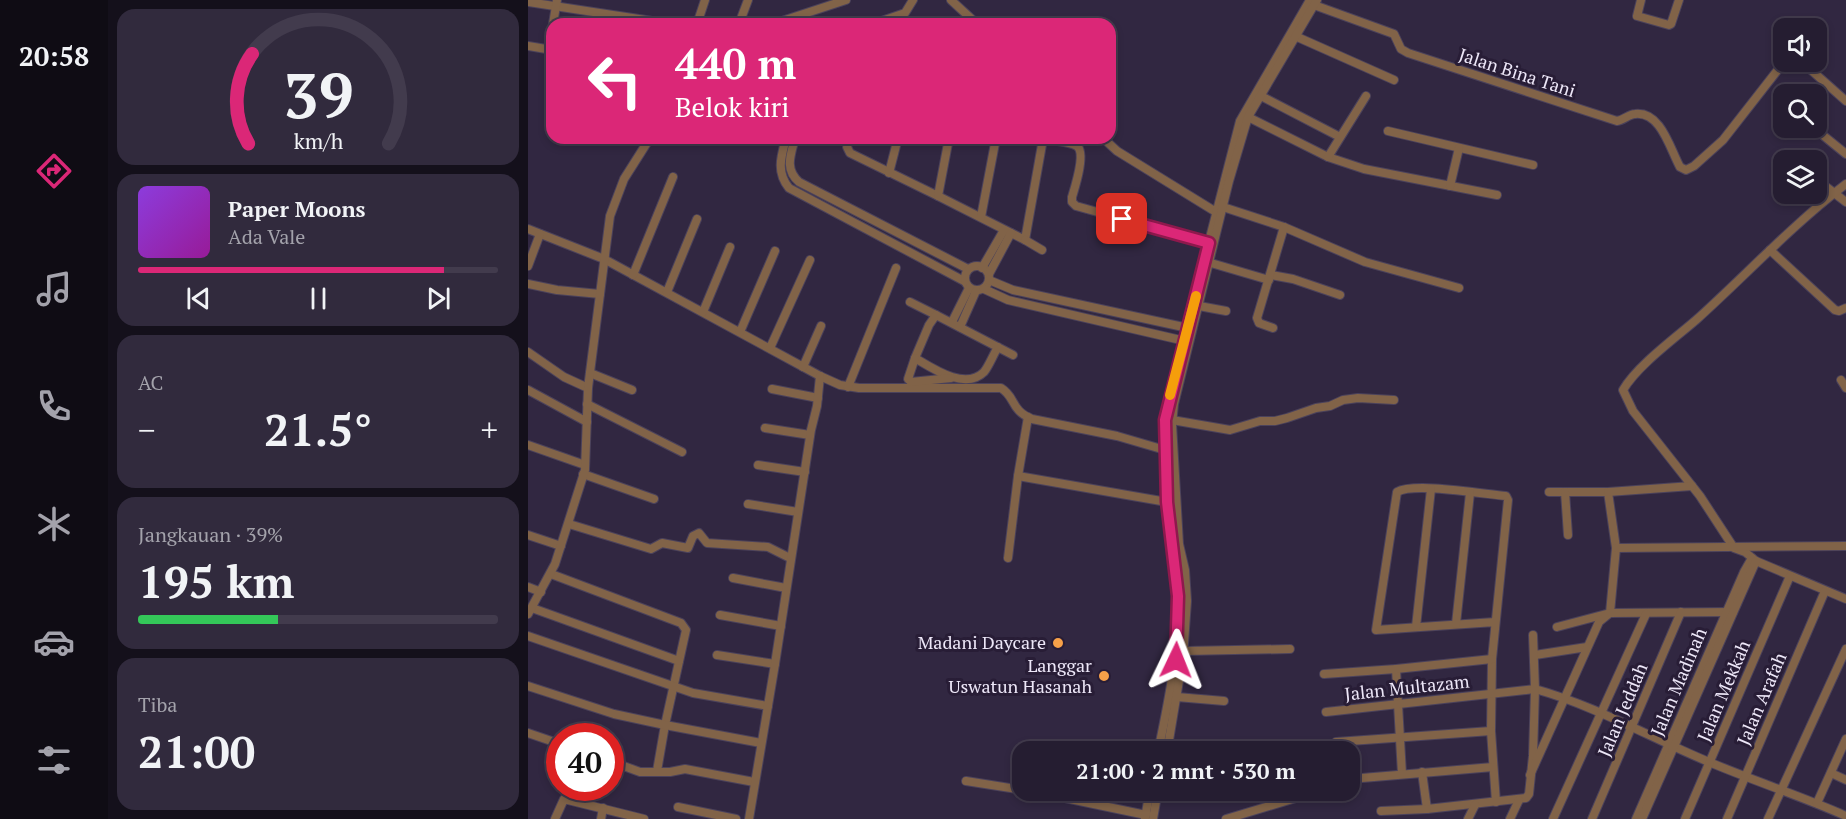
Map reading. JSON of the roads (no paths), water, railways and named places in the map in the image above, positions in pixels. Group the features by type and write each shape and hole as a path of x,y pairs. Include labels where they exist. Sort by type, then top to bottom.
{"street":[{"path":"699,18 705,0"},
{"path":"741,18 748,0"},
{"path":"791,18 846,0"},
{"path":"890,18 905,13 913,0"},
{"path":"951,0 970,18"},
{"path":"1641,0 1637,16 1669,25 1679,0"},
{"path":"528,2 557,3 636,18"},
{"path":"1160,741 1177,649 1178,596 1167,502 1165,420 1167,405 1209,243 1248,117 1295,36 1310,2"},
{"path":"1169,741 1184,651 1187,601 1186,576 1179,544 1172,420 1174,404 1200,306 1242,116 1310,2"},
{"name":"Jalan Bina Tani","path":"1310,2 1394,34 1397,36 1401,49 1415,55 1617,121 1634,114 1651,118 1660,127 1680,166 1686,170 1694,166 1723,140 1776,72"},
{"path":"554,18 557,3"},
{"path":"1295,36 1394,80"},
{"path":"528,46 546,48"},
{"path":"1813,72 1846,101"},
{"path":"1262,96 1340,137"},
{"path":"1328,157 1366,96"},
{"path":"1248,117 1328,157 1364,170 1497,195"},
{"path":"1388,131 1533,165"},
{"path":"1826,138 1846,154"},
{"path":"646,144 624,179 610,216 588,388 583,474 569,524 551,574 530,611 679,662"},
{"path":"785,144 780,163 782,178 789,188 973,287 1008,300 1185,341"},
{"path":"794,144 789,166 795,179 968,269"},
{"path":"848,144 850,153 981,217 1042,250"},
{"path":"889,173 896,144"},
{"path":"938,196 948,144"},
{"path":"981,217 995,144"},
{"path":"1025,240 1040,144"},
{"path":"1069,144 1079,149 1081,158 1072,197 1072,202 1076,206 1209,243"},
{"path":"1109,144 1117,151 1220,210 1284,228 1365,262 1459,288"},
{"path":"1450,186 1458,148"},
{"path":"633,275 673,177"},
{"path":"1846,184 1817,206 1655,356 1627,383 1623,390 1633,411 1692,486 1734,548 1745,552 1754,560 1846,599"},
{"path":"1827,187 1846,202"},
{"path":"667,292 697,219"},
{"path":"1273,328 1257,321 1284,228"},
{"path":"528,229 604,259 820,376 848,387 873,389 1001,388 1009,396 1015,408 1028,417 1117,436 1165,450"},
{"path":"952,322 973,287 989,277 1008,231"},
{"path":"982,267 1008,231"},
{"path":"528,266 540,234"},
{"path":"703,312 730,247"},
{"path":"740,332 775,250"},
{"path":"1770,250 1835,310 1846,308"},
{"path":"770,348 810,260"},
{"path":"1210,263 1270,278 1293,279 1340,295"},
{"path":"973,287 964,275 973,266 982,267 989,277 1013,290 1188,328"},
{"path":"848,387 896,268"},
{"path":"528,284 557,290 600,294"},
{"path":"960,327 973,287"},
{"path":"910,302 1013,355"},
{"path":"1200,306 1226,312"},
{"path":"936,315 929,325 909,373 910,382 952,377 966,379 976,377 984,372 998,347"},
{"path":"803,367 821,326"},
{"path":"528,352 564,377 588,388"},
{"path":"915,358 952,377"},
{"path":"590,373 632,390"},
{"path":"749,819 820,376"},
{"path":"1841,380 1846,388"},
{"path":"772,389 818,398"},
{"path":"528,390 587,422"},
{"path":"1172,420 1230,430 1260,421 1287,418 1343,400 1358,398 1395,400"},
{"path":"587,404 682,452"},
{"path":"1008,558 1028,417"},
{"path":"765,428 810,435"},
{"path":"528,444 585,465"},
{"path":"758,465 805,472"},
{"path":"583,474 654,499"},
{"path":"1018,476 1167,502"},
{"path":"1549,492 1608,492 1692,486"},
{"path":"1495,622 1376,630 1397,492 1403,489 1431,489 1506,496 1508,500 1492,659 1491,731 1496,802"},
{"path":"1416,627 1431,489"},
{"path":"1565,492 1568,535"},
{"path":"1530,775 1599,622 1610,613 1616,549 1608,492"},
{"path":"1456,624 1470,493"},
{"path":"748,504 798,512"},
{"path":"569,524 651,549 662,543 688,548 693,536 699,533 707,543 768,547 790,558"},
{"path":"528,535 561,546"},
{"path":"1616,549 1846,546"},
{"name":"Jalan Madinah","path":"1642,819 1672,745 1754,560"},
{"path":"551,574 681,623 686,630 657,771"},
{"name":"Jalan Mekkah","path":"1685,819 1790,576"},
{"path":"732,578 786,588"},
{"path":"528,587 541,592"},
{"name":"Jalan Arafah","path":"1727,819 1825,591"},
{"name":"Jalan Jeddah","path":"1592,819 1681,612"},
{"path":"1557,627 1610,613 1730,612"},
{"path":"1554,819 1646,614"},
{"path":"720,615 781,626"},
{"path":"1381,811 1475,805 1527,797 1533,756 1535,655 1533,635"},
{"path":"528,636 693,693 768,705"},
{"path":"1535,655 1587,647"},
{"path":"1184,651 1290,649"},
{"path":"1768,819 1846,649"},
{"path":"717,655 775,664"},
{"path":"1324,674 1492,659"},
{"path":"1396,669 1402,774"},
{"path":"528,686 614,714 761,743"},
{"path":"1535,689 1566,698 1710,763 1846,816"},
{"name":"Jalan Multazam","path":"1326,712 1535,689"},
{"path":"1178,697 1224,701"},
{"path":"1352,741 1491,731"},
{"path":"528,733 546,739"},
{"path":"1817,803 1846,740"},
{"name":"Jalan Madinah","path":"1636,819 1672,745"},
{"path":"624,766 640,772 670,772 685,769 754,782"},
{"path":"1360,778 1493,766"},
{"path":"1422,772 1429,809 1426,819"},
{"path":"1831,773 1846,780"},
{"path":"966,781 1012,788"},
{"path":"555,819 564,799 644,819"},
{"path":"1510,819 1519,800"},
{"path":"1073,801 1148,818"},
{"path":"1148,818 1149,801"},
{"path":"1148,818 1154,801"},
{"path":"1226,819 1286,801"},
{"path":"1468,819 1475,805"},
{"path":"678,807 736,819"},
{"path":"601,819 603,808"}],"place":[{"name":"Madani Daycare","path":"1058,643"},
{"name":"Langgar Uswatun Hasanah","path":"1104,676"}]}
